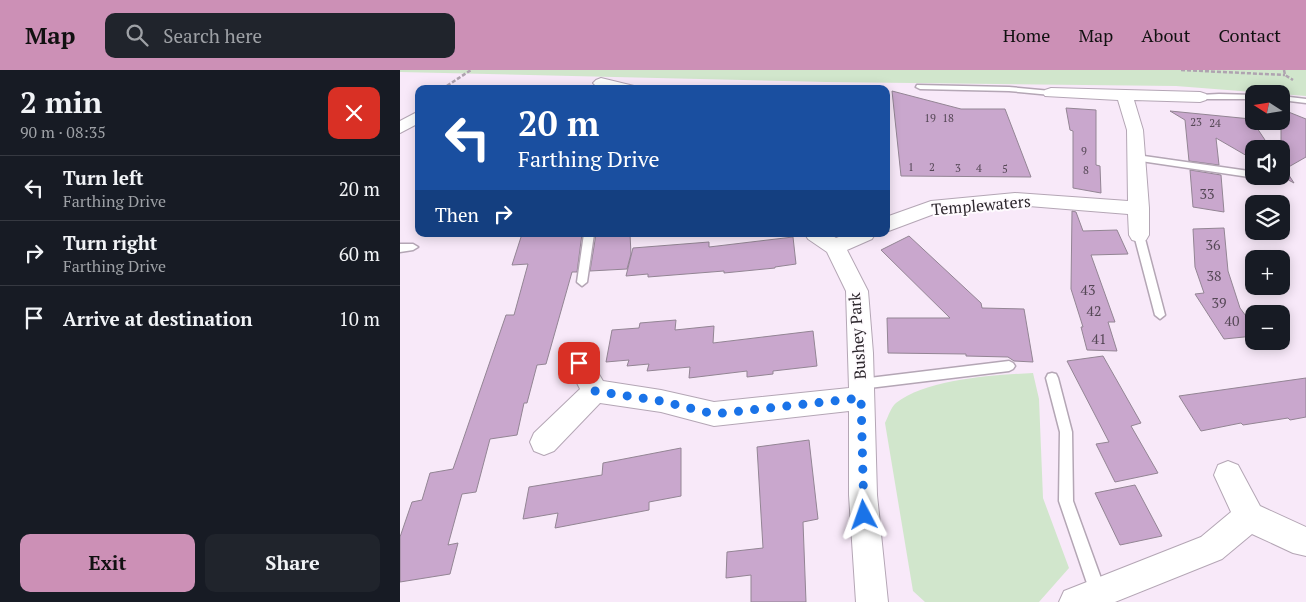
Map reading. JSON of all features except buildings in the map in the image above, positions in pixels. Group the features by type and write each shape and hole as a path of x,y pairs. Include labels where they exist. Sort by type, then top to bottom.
{"street":[{"path":"601,83 610,85"},
{"path":"1051,93 1200,97"},
{"path":"1124,96 1135,130 1140,236"},
{"path":"401,127 415,118"},
{"path":"401,127 415,130"},
{"name":"Templewaters","path":"890,223 931,208 1015,199 1138,208"},
{"path":"825,240 845,237"},
{"name":"Bushey Park","path":"825,240 856,291 861,353 863,496 872,602"},
{"path":"579,363 595,391"},
{"path":"595,391 661,401 714,414 861,391"},
{"path":"544,442 595,391"},
{"path":"1228,475 1249,517 1305,542"},
{"path":"1086,597 1211,548 1249,517"}],"lane":[{"path":"920,87 1009,89 1051,93"},
{"path":"1200,97 1245,97"},
{"path":"1290,99 1306,101"},
{"path":"1137,158 1245,173"},
{"path":"1140,236 1160,315"},
{"path":"582,282 589,237"},
{"path":"400,248 413,246"},
{"path":"861,391 1009,366"},
{"path":"1052,378 1066,432 1066,501 1086,597"}],"path":[{"path":"448,85 471,70"},
{"path":"1180,70 1285,75 1299,82"},
{"path":"1284,70 1285,75"}],"green space":[{"path":"400,70 1306,70 1306,96 1290,95 1290,85 1245,85 1245,91 1176,86 826,82 400,72"},
{"path":"1033,373 1039,399 1043,498 1069,568 1039,602 925,602 913,591 885,423 890,412 896,403 909,395 943,383 981,377"}],"route":[{"path":"579,363 595,391 661,401 714,414 783,408 861,398 864,515"}]}
